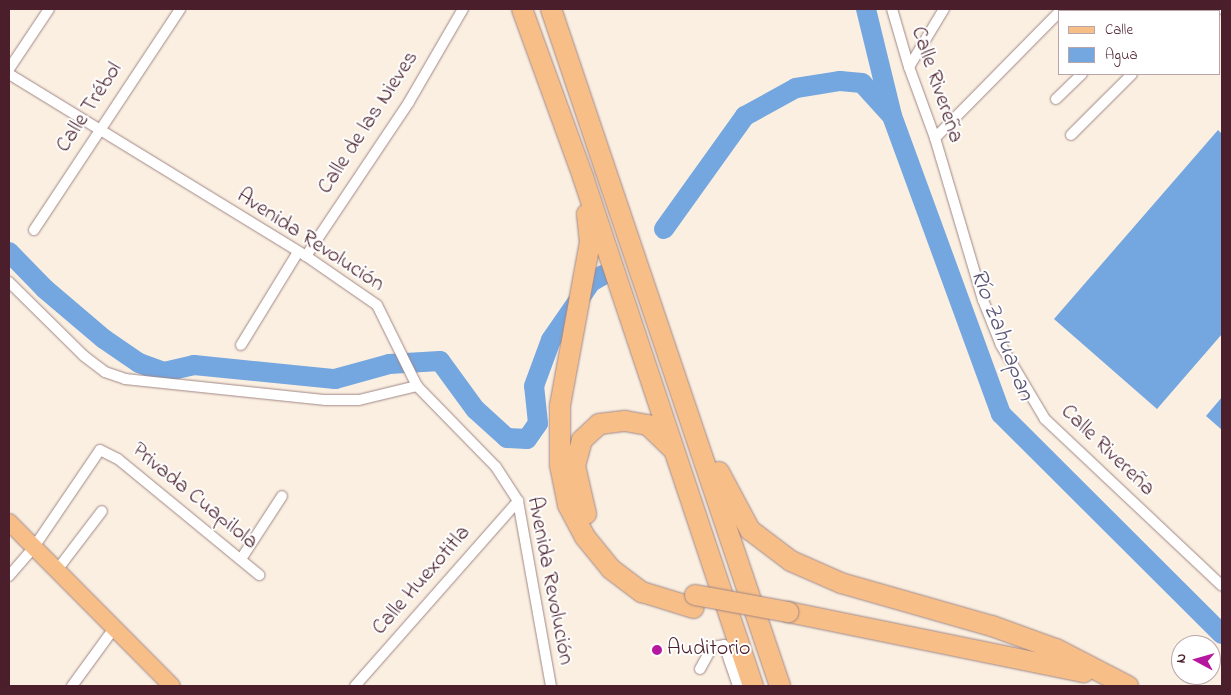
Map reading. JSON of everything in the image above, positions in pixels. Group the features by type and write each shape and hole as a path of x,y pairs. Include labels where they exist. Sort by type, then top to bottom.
{"highway":[{"path":"522,9 583,177 753,686"},
{"path":"551,9 780,686"},
{"path":"583,177 590,242 579,311 560,406 560,465 568,505 585,537 610,569 642,592 1047,662 1124,686"},
{"path":"672,448 648,425 625,421 599,424 582,440 575,466 581,501 590,522 618,559 695,602"},
{"path":"700,450 714,462 750,530 791,561 841,583 992,626 1056,648 1128,686"},
{"path":"787,618 1032,671 1089,686"}],"main road":[{"path":"9,522 172,686"}],"street":[{"path":"9,69 49,9"},
{"name":"Calle Trébol","path":"34,230 98,128 180,9"},
{"name":"Calle de las Nieves","path":"241,345 302,254 409,102 463,9"},
{"name":"Calle Rivereña","path":"892,9 908,67 935,138 983,300 1001,345 1045,419 1222,586"},
{"path":"908,67 944,9"},
{"path":"935,138 1058,13"},
{"name":"Avenida Revolución","path":"9,74 302,254 377,305 396,340 415,382 496,467 518,501 551,686"},
{"path":"1056,98 1081,75"},
{"path":"1071,135 1131,75"},
{"path":"9,282 105,372 124,380 326,400 359,400 415,382"},
{"name":"Privada Cuapilola","path":"34,546 100,450 118,458 259,575"},
{"path":"241,559 282,496"},
{"name":"Calle Huexotitla","path":"355,686 518,501"},
{"path":"57,570 102,511"},
{"path":"9,576 34,546"},
{"path":"72,686 115,627"},
{"path":"700,669 712,647 724,645 738,686"}],"water":[{"path":"1218,130 1222,134 1222,334 1157,409 1054,319"},
{"path":"1222,397 1222,430 1206,416"}],"waterway":[{"name":"Río Zahuapan","path":"866,9 892,116 1001,414 1222,634"},
{"path":"664,229 745,116 796,88 840,81 862,83 890,114"},
{"path":"9,252 45,289 104,339 139,363 164,372 194,365 335,379 389,364 440,361 475,409 507,438 527,439 538,423 534,386 551,340 591,282 603,275"}],"place":[{"name":"Auditorio","path":"657,650"}]}
